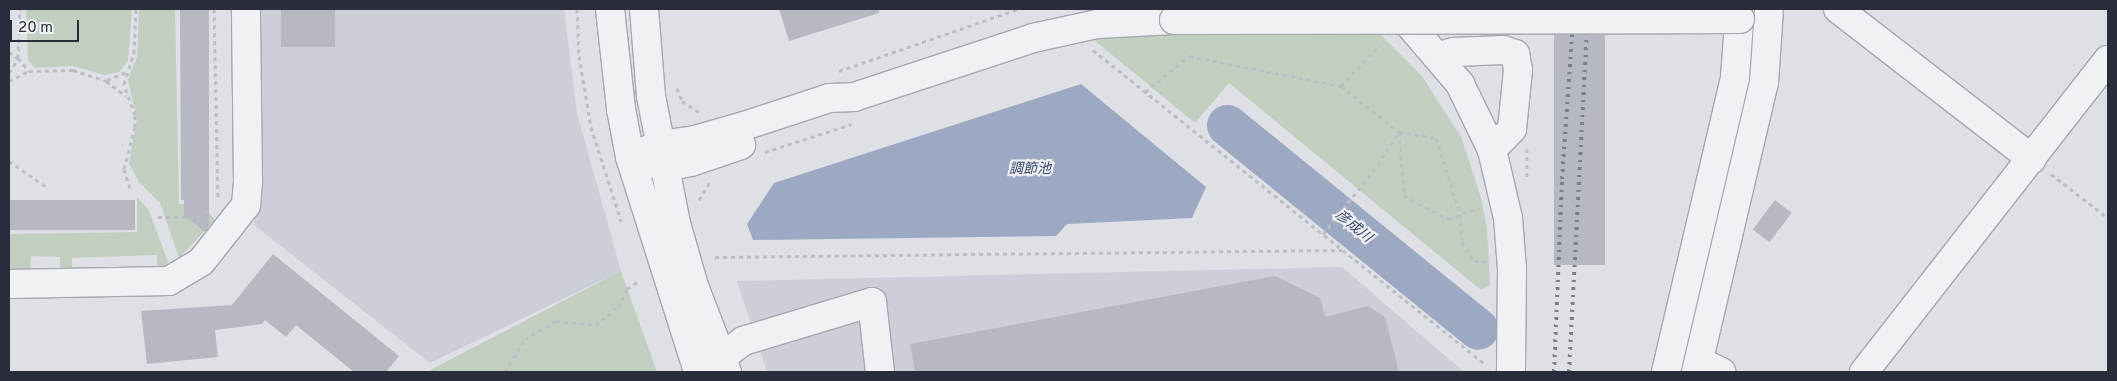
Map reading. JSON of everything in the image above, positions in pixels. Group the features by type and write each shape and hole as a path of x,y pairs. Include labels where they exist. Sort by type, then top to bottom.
{"street":[{"path":"9,284 169,281 187,273 206,256 246,205 248,180 246,9"},
{"path":"610,9 621,109 630,157 698,372"},
{"path":"644,9 651,96 676,223 692,277 725,365"},
{"path":"1396,9 1439,56 1460,84 1492,150 1508,218 1512,269 1511,372"},
{"path":"1705,368 1764,83 1769,9"},
{"path":"1838,9 2032,159"},
{"path":"630,157 663,156 695,140 829,98 856,109 1033,38 1097,24 1174,20 1740,14 1735,77 1666,372"},
{"path":"1439,56 1454,52 1503,50 1515,54 1518,70 1512,129 1492,150"},
{"path":"1864,372 2108,60"},
{"path":"725,365 743,341 872,302 880,372"}],"path":[{"path":"9,73 18,58 20,9"},
{"path":"130,188 124,169 135,127 135,115 124,84 134,53 136,9"},
{"path":"158,217 197,217 213,208 218,200 214,9"},
{"path":"577,9 579,56 592,127 621,221"},
{"path":"835,73 1018,9"},
{"path":"1341,86 1384,40"},
{"path":"1090,48 1494,372"},
{"path":"9,52 18,58 29,71"},
{"path":"1145,92 1188,56 1341,86 1399,132 1436,138 1460,214 1462,242 1474,261 1494,264"},
{"path":"9,81 29,71 73,70 106,80 128,97"},
{"path":"106,80 127,72"},
{"path":"676,84 682,101 704,115"},
{"path":"756,155 856,109"},
{"path":"1399,132 1404,196 1448,219 1487,205"},
{"path":"1323,234 1378,165 1399,132"},
{"path":"2032,159 2108,218"},
{"path":"9,162 44,186"},
{"path":"699,200 714,176"},
{"path":"715,257 1342,250"},
{"path":"505,372 525,339 556,321 595,325 618,307 627,289 638,281"}],"shaded area":[{"path":"257,9 564,9 577,113 621,271 430,363 254,225 260,201"},
{"path":"1342,267 1464,372 767,372 737,281"}],"green space":[{"path":"26,9 132,9 128,61 119,72 105,75 73,66 35,68 28,60"},
{"path":"139,9 175,9 179,204 202,204 215,220 179,258 160,203 139,182 129,163 137,119 128,80 137,57"},
{"path":"1377,31 1422,76 1461,137 1481,198 1487,228 1490,285 1481,290 1229,83 1195,123 1094,40 1140,33"},
{"path":"137,197 148,209 171,269 157,271 157,255 72,258 72,274 60,273 60,257 31,256 30,271 9,271 9,234 137,232"},
{"path":"621,271 657,372 428,372 434,368"}],"water":[{"name":"調節池","path":"1081,84 1206,187 1192,218 1067,224 1056,236 753,240 747,224 774,183"}],"building":[{"path":"180,9 209,9 209,226 205,232 184,215 184,200 181,200"},
{"path":"281,9 335,9 335,47 281,47"},
{"path":"779,9 879,9 879,13 789,41"},
{"path":"1554,35 1605,35 1605,265 1554,265"},
{"path":"9,200 135,200 135,230 9,230"},
{"path":"1775,200 1792,213 1770,242 1753,230"},
{"path":"273,254 399,356 386,372 354,372 296,325 286,337 265,320 262,324 215,330 218,357 147,364 141,311 232,305"},
{"path":"1275,276 1320,298 1325,317 1368,306 1385,317 1399,372 915,372 910,344"}],"waterway":[{"name":"彦成川","path":"1227,125 1478,329"}],"railway":[{"path":"1554,372 1562,179 1574,9"},
{"path":"1569,372 1588,9"}]}
